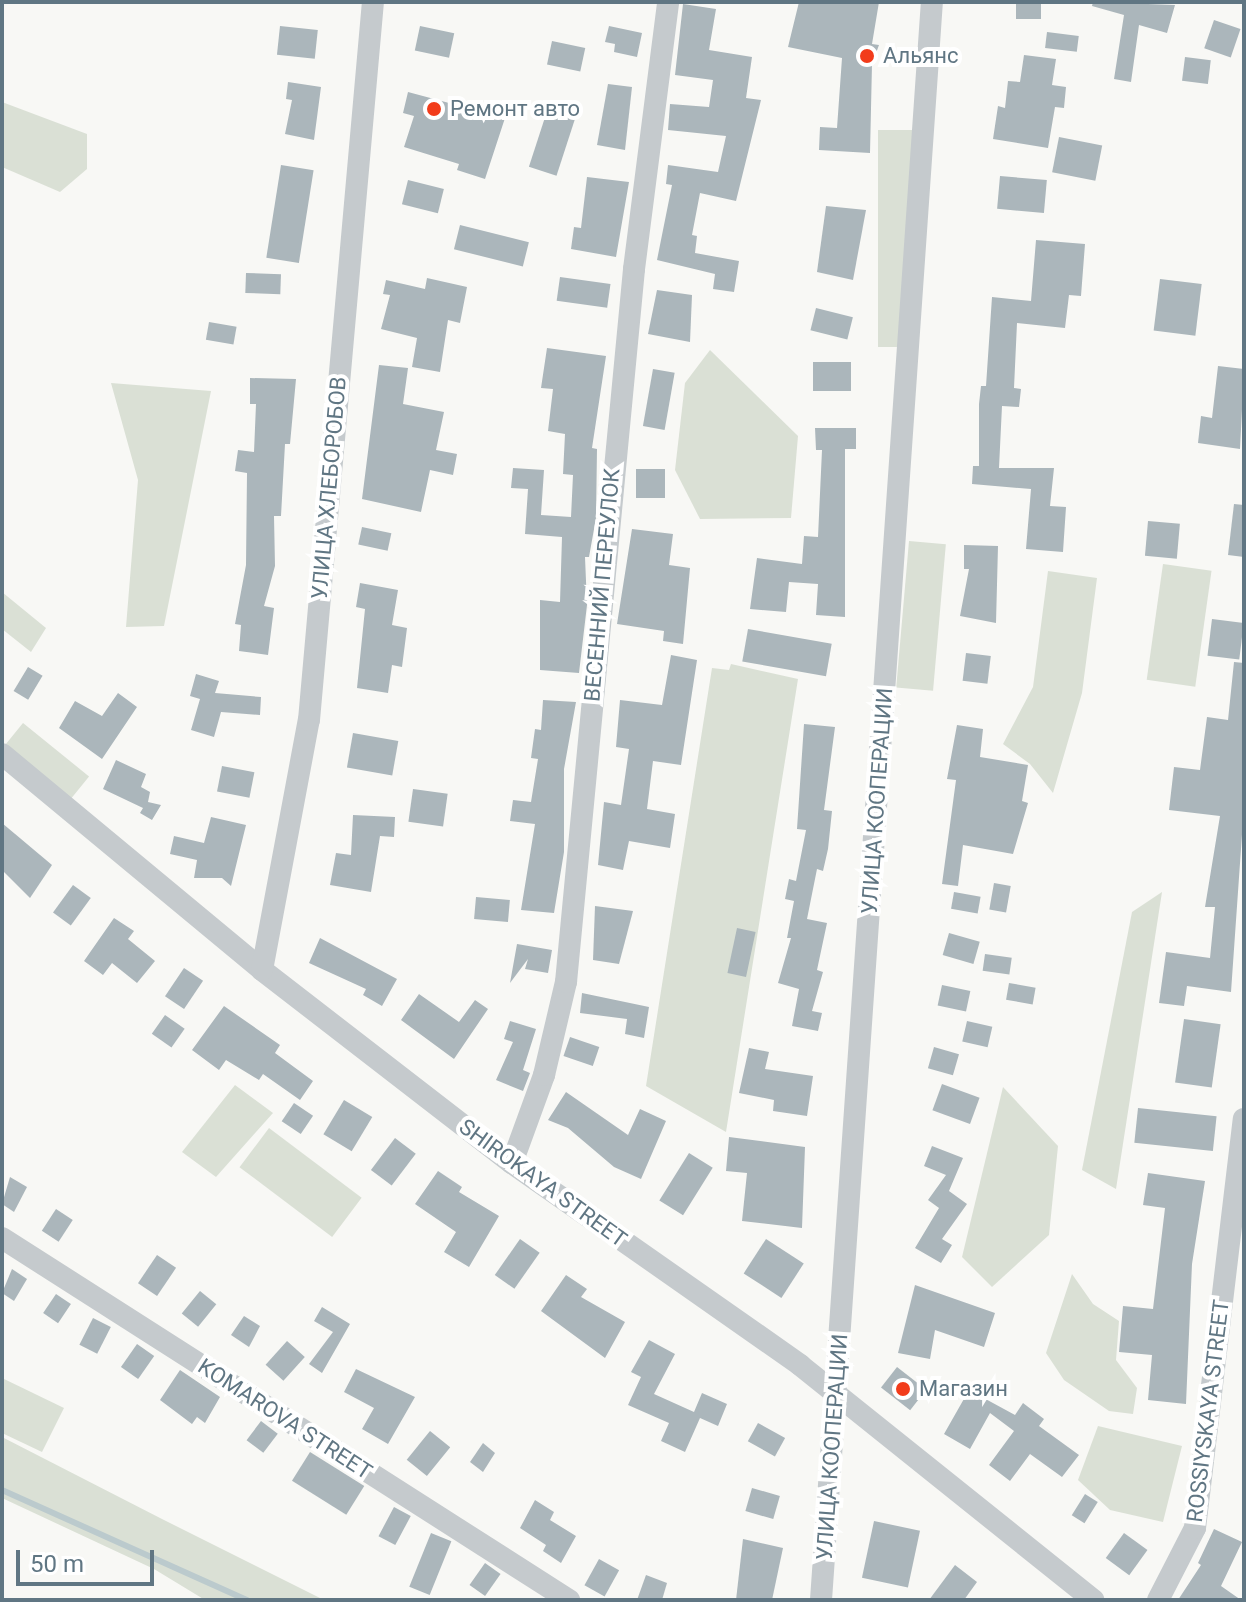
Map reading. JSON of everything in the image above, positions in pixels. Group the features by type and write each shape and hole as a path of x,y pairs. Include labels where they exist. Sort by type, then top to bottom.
{"street":[{"name":"УЛИЦА ХЛЕБОРОБОВ","path":"262,970 309,720 373,2"},
{"name":"ВЕСЕННИЙ ПЕРЕУЛОК","path":"512,1163 544,1075 566,982 631,301 668,2"},
{"name":"УЛИЦА КООПЕРАЦИИ","path":"821,1600 932,2"},
{"name":"SHIROKAYA STREET","path":"2,754 262,970 512,1163 836,1393 1093,1600"},
{"name":"ROSSIYSKAYA STREET","path":"1158,1600 1195,1528 1244,1119"},
{"name":"KOMAROVA STREET","path":"2,1238 569,1600"}],"shaded area":[{"path":"2,102 87,134 87,169 60,192 2,167"},
{"path":"878,130 913,130 913,347 878,347"},
{"path":"710,350 798,436 791,518 700,519 675,470 685,383"},
{"path":"111,383 211,391 164,626 126,627 138,480"},
{"path":"909,541 946,544 933,691 896,687"},
{"path":"1163,564 1212,571 1195,687 1147,680"},
{"path":"1048,571 1097,578 1082,693 1053,793 1030,764 1003,744 1033,687"},
{"path":"2,592 46,628 31,652 2,629"},
{"path":"731,664 798,679 726,1132 646,1086 712,668 729,670"},
{"path":"23,723 89,776 70,800 4,746"},
{"path":"1162,892 1116,1189 1082,1170 1132,912"},
{"path":"235,1085 273,1113 216,1177 182,1152"},
{"path":"1003,1087 1058,1146 1049,1235 992,1287 962,1257"},
{"path":"269,1128 362,1198 332,1237 240,1167"},
{"path":"1072,1274 1093,1304 1119,1321 1116,1360 1137,1388 1133,1414 1109,1411 1064,1380 1046,1353"},
{"path":"2,1378 64,1408 42,1452 2,1433"},
{"path":"1098,1426 1182,1446 1163,1522 1110,1510 1078,1480"},
{"path":"2,1437 324,1600 205,1600 154,1569 2,1498"}],"building":[{"path":"799,2 879,2 872,44 879,45 872,64 870,153 819,150 820,127 837,128 842,58 788,47"},
{"path":"1016,2 1041,2 1041,19 1016,19"},
{"path":"1093,2 1175,5 1167,33 1139,25 1131,82 1114,79 1124,15 1092,6"},
{"path":"683,4 716,9 709,50 752,57 746,98 761,100 736,201 700,193 692,235 697,236 695,253 739,261 734,292 713,289 715,274 657,260 672,185 666,184 668,165 718,172 726,136 668,130 670,104 709,107 713,80 675,75"},
{"path":"1214,20 1240,29 1231,57 1204,48"},
{"path":"280,26 318,30 315,59 277,55"},
{"path":"420,26 454,33 449,58 415,50"},
{"path":"609,26 642,33 637,57 614,52 615,44 605,42"},
{"path":"1047,32 1079,36 1077,52 1045,48"},
{"path":"552,41 585,48 580,72 547,64"},
{"path":"1024,55 1056,59 1052,85 1066,87 1064,108 1055,107 1048,148 993,139 998,106 1005,108 1008,81 1020,82"},
{"path":"1185,57 1211,60 1208,84 1182,81"},
{"path":"288,82 321,87 314,140 285,134 292,100 286,99"},
{"path":"608,84 632,87 625,150 597,145"},
{"path":"408,92 505,118 485,179 457,170 459,164 404,147 414,116 403,113"},
{"path":"549,105 577,114 556,176 529,167"},
{"path":"1059,137 1102,145 1095,181 1052,172"},
{"path":"281,165 314,170 299,263 266,258"},
{"path":"1000,176 1047,180 1044,213 997,209"},
{"path":"587,177 629,182 616,257 571,249 574,227 581,228"},
{"path":"408,180 444,189 438,213 402,204"},
{"path":"826,206 866,210 853,280 817,272"},
{"path":"460,225 529,242 523,266 454,249"},
{"path":"1036,240 1085,244 1081,296 1069,295 1065,328 1017,323 1014,388 1021,389 1019,407 1002,406 999,468 1054,468 1050,506 1066,507 1063,552 1026,549 1031,489 972,484 973,466 979,466 979,404 981,386 986,386 992,297 1031,301"},
{"path":"246,273 281,274 280,294 245,293"},
{"path":"560,277 611,284 607,308 557,301"},
{"path":"427,278 467,287 460,323 448,320 440,372 412,367 417,338 381,329 390,295 383,294 386,280 425,289"},
{"path":"1160,279 1202,284 1195,336 1154,331"},
{"path":"657,290 692,295 690,342 648,334"},
{"path":"816,308 853,317 847,340 810,330"},
{"path":"209,322 237,327 233,345 206,340"},
{"path":"547,348 606,356 592,448 597,449 596,518 589,557 585,557 587,605 579,673 540,670 540,600 560,602 562,537 525,534 528,489 511,488 513,468 544,470 541,515 571,517 573,475 563,474 565,434 548,431 553,389 541,388"},
{"path":"813,362 851,362 851,391 813,391"},
{"path":"379,365 408,368 403,404 444,412 436,450 457,454 453,475 430,470 421,512 362,499"},
{"path":"1218,366 1244,369 1240,449 1198,443 1201,416 1212,418"},
{"path":"653,369 675,373 665,430 643,426"},
{"path":"250,378 296,379 290,444 285,444 281,516 274,516 275,566 264,606 274,608 268,655 239,651 241,625 235,624 246,565 247,473 235,471 238,450 254,452 256,404 250,404"},
{"path":"815,428 856,428 856,449 845,449 845,617 816,615 818,584 789,582 786,612 750,609 757,558 802,564 804,536 818,537 822,450 816,450"},
{"path":"636,469 665,469 665,498 636,498"},
{"path":"1234,504 1244,505 1244,557 1228,555"},
{"path":"1148,521 1180,524 1177,559 1145,556"},
{"path":"362,527 391,533 388,551 358,545"},
{"path":"632,529 673,534 669,565 690,568 683,644 663,641 664,631 617,624"},
{"path":"964,545 998,546 996,623 960,616 969,569 964,569"},
{"path":"360,583 398,590 392,625 407,628 402,667 392,665 388,693 357,688 365,609 356,607"},
{"path":"1212,619 1244,623 1239,660 1207,656"},
{"path":"748,629 832,644 826,676 742,661"},
{"path":"966,653 991,656 987,684 963,681"},
{"path":"671,655 697,660 681,765 653,761 647,809 675,814 670,848 629,841 623,870 598,865 604,802 621,805 629,749 616,747 620,700 662,705"},
{"path":"1234,662 1244,663 1244,806 1231,992 1187,986 1184,1006 1159,1003 1166,952 1210,958 1215,907 1205,907 1220,816 1169,810 1174,767 1200,770 1207,717 1228,720"},
{"path":"28,667 43,676 28,700 14,691"},
{"path":"196,674 219,681 215,693 261,697 260,715 221,712 214,737 191,730 200,699 190,696"},
{"path":"118,693 137,707 102,759 59,728 75,701 102,716"},
{"path":"543,700 576,702 564,769 564,852 554,913 521,910 535,824 510,821 513,800 531,802 538,759 531,758 535,729 541,730"},
{"path":"804,724 835,727 824,810 832,811 828,849 823,871 817,869 807,919 827,923 817,970 823,972 812,1011 822,1013 818,1031 792,1026 799,989 778,983 791,938 787,938 794,901 785,899 789,879 796,881 806,830 797,829"},
{"path":"957,725 983,729 980,757 1028,765 1022,801 1028,803 1013,854 963,845 958,886 942,884 956,780 947,779"},
{"path":"353,733 398,741 392,775 347,767"},
{"path":"116,760 146,774 141,787 150,792 148,802 161,805 152,820 140,813 143,808 103,789"},
{"path":"222,766 254,772 249,798 217,792"},
{"path":"413,789 448,794 443,827 408,822"},
{"path":"353,815 395,817 394,837 380,836 371,892 330,885 336,853 351,855"},
{"path":"211,817 246,825 231,886 222,878 194,878 197,860 170,854 174,836 204,843"},
{"path":"2,823 52,865 30,898 2,870"},
{"path":"994,883 1011,886 1006,913 989,910"},
{"path":"73,885 91,898 71,925 53,913"},
{"path":"954,892 981,897 978,913 951,909"},
{"path":"476,897 510,900 508,922 474,919"},
{"path":"595,906 633,911 619,964 593,960"},
{"path":"114,918 134,931 128,939 155,961 137,983 112,963 103,975 84,961"},
{"path":"737,928 756,932 746,977 727,973"},
{"path":"949,933 980,942 973,964 943,955"},
{"path":"320,938 397,979 382,1006 363,995 366,989 309,963"},
{"path":"517,944 552,950 548,973 525,969 528,959 510,983"},
{"path":"985,954 1012,958 1009,975 983,971"},
{"path":"184,968 203,981 184,1009 165,996"},
{"path":"1009,983 1036,988 1033,1004 1006,1000"},
{"path":"942,985 970,991 966,1012 938,1006"},
{"path":"582,993 649,1007 644,1038 625,1034 627,1019 580,1013"},
{"path":"419,994 459,1022 475,1000 488,1009 454,1059 401,1020"},
{"path":"224,1006 280,1045 275,1053 313,1081 300,1100 263,1074 259,1080 226,1060 219,1070 192,1050"},
{"path":"165,1015 185,1029 171,1048 152,1034"},
{"path":"1184,1019 1221,1024 1212,1088 1175,1082"},
{"path":"510,1021 536,1029 523,1070 530,1073 523,1091 496,1080 513,1042 504,1039"},
{"path":"967,1021 992,1027 988,1047 962,1041"},
{"path":"570,1037 599,1047 593,1066 563,1056"},
{"path":"934,1047 959,1054 953,1075 928,1068"},
{"path":"749,1048 769,1052 765,1069 813,1076 807,1116 773,1111 774,1100 739,1093"},
{"path":"942,1084 980,1098 970,1124 932,1110"},
{"path":"566,1092 628,1135 640,1109 666,1121 641,1179 614,1167 568,1128 548,1120"},
{"path":"344,1100 372,1117 352,1151 323,1134"},
{"path":"294,1103 313,1116 301,1134 282,1121"},
{"path":"1138,1108 1217,1116 1213,1151 1134,1143"},
{"path":"729,1137 805,1147 802,1228 742,1221 747,1173 726,1171"},
{"path":"395,1138 416,1154 392,1186 371,1170"},
{"path":"932,1146 963,1158 949,1191 967,1204 942,1239 952,1245 941,1263 915,1248 939,1208 928,1200 946,1175 924,1166"},
{"path":"689,1153 713,1168 683,1215 659,1200"},
{"path":"438,1171 462,1187 459,1192 499,1216 469,1267 444,1252 456,1232 415,1204"},
{"path":"1148,1173 1205,1181 1192,1264 1186,1404 1148,1400 1152,1355 1119,1352 1123,1306 1153,1309 1165,1208 1143,1205"},
{"path":"10,1177 27,1187 14,1212 2,1204"},
{"path":"56,1209 73,1220 59,1242 42,1231"},
{"path":"520,1239 540,1253 514,1289 495,1275"},
{"path":"766,1239 804,1264 781,1298 744,1273"},
{"path":"157,1255 176,1268 157,1296 138,1283"},
{"path":"12,1269 27,1279 14,1301 2,1293"},
{"path":"566,1275 587,1289 581,1297 625,1322 605,1358 541,1311"},
{"path":"915,1285 995,1313 984,1347 935,1330 930,1359 898,1353"},
{"path":"200,1291 216,1304 198,1327 182,1314"},
{"path":"56,1294 71,1304 58,1323 43,1313"},
{"path":"322,1307 350,1324 322,1373 309,1364 333,1332 314,1321"},
{"path":"244,1316 260,1326 249,1347 231,1335"},
{"path":"93,1318 111,1327 97,1354 79,1345"},
{"path":"649,1340 675,1354 654,1394 694,1412 702,1393 727,1404 718,1426 700,1418 685,1452 661,1441 669,1423 628,1405 641,1377 631,1372"},
{"path":"287,1341 305,1357 283,1381 266,1365"},
{"path":"137,1344 154,1356 138,1379 121,1367"},
{"name":"Магазин","path":"897,1367 926,1390 910,1410 881,1387"},
{"path":"356,1369 415,1397 388,1444 362,1429 374,1408 344,1392"},
{"path":"180,1370 220,1397 205,1423 197,1417 192,1424 160,1400"},
{"path":"969,1390 1015,1415 1023,1403 1044,1419 1039,1426 1079,1455 1062,1477 1030,1454 1010,1481 989,1465 1014,1431 990,1413 970,1449 944,1434"},
{"path":"261,1421 278,1434 263,1453 247,1440"},
{"path":"758,1423 785,1438 775,1456 748,1441"},
{"path":"430,1431 450,1447 427,1476 407,1460"},
{"path":"483,1443 495,1453 483,1472 470,1462"},
{"path":"310,1452 364,1486 346,1515 292,1481"},
{"path":"752,1488 780,1496 773,1519 745,1511"},
{"path":"1085,1494 1098,1502 1084,1523 1072,1515"},
{"path":"535,1500 554,1512 550,1520 576,1536 561,1563 543,1551 546,1545 520,1528"},
{"path":"394,1507 411,1516 395,1545 379,1536"},
{"path":"874,1521 920,1531 908,1588 862,1578"},
{"path":"1214,1529 1242,1542 1221,1586 1241,1600 1178,1600 1201,1565 1198,1563"},
{"path":"431,1533 451,1541 430,1595 409,1587"},
{"path":"1124,1533 1147,1550 1129,1575 1106,1558"},
{"path":"743,1539 783,1548 772,1600 736,1600"},
{"path":"599,1559 619,1570 605,1596 584,1585"},
{"path":"485,1563 501,1574 485,1596 470,1585"},
{"path":"955,1565 977,1582 964,1600 929,1600"},
{"path":"646,1575 667,1583 662,1600 637,1600"}],"waterway":[{"path":"2,1490 247,1600"}],"place":[{"name":"Альянс","path":"867,56"},
{"name":"Ремонт авто","path":"434,109"},
{"name":"Магазин","path":"903,1389"}]}
